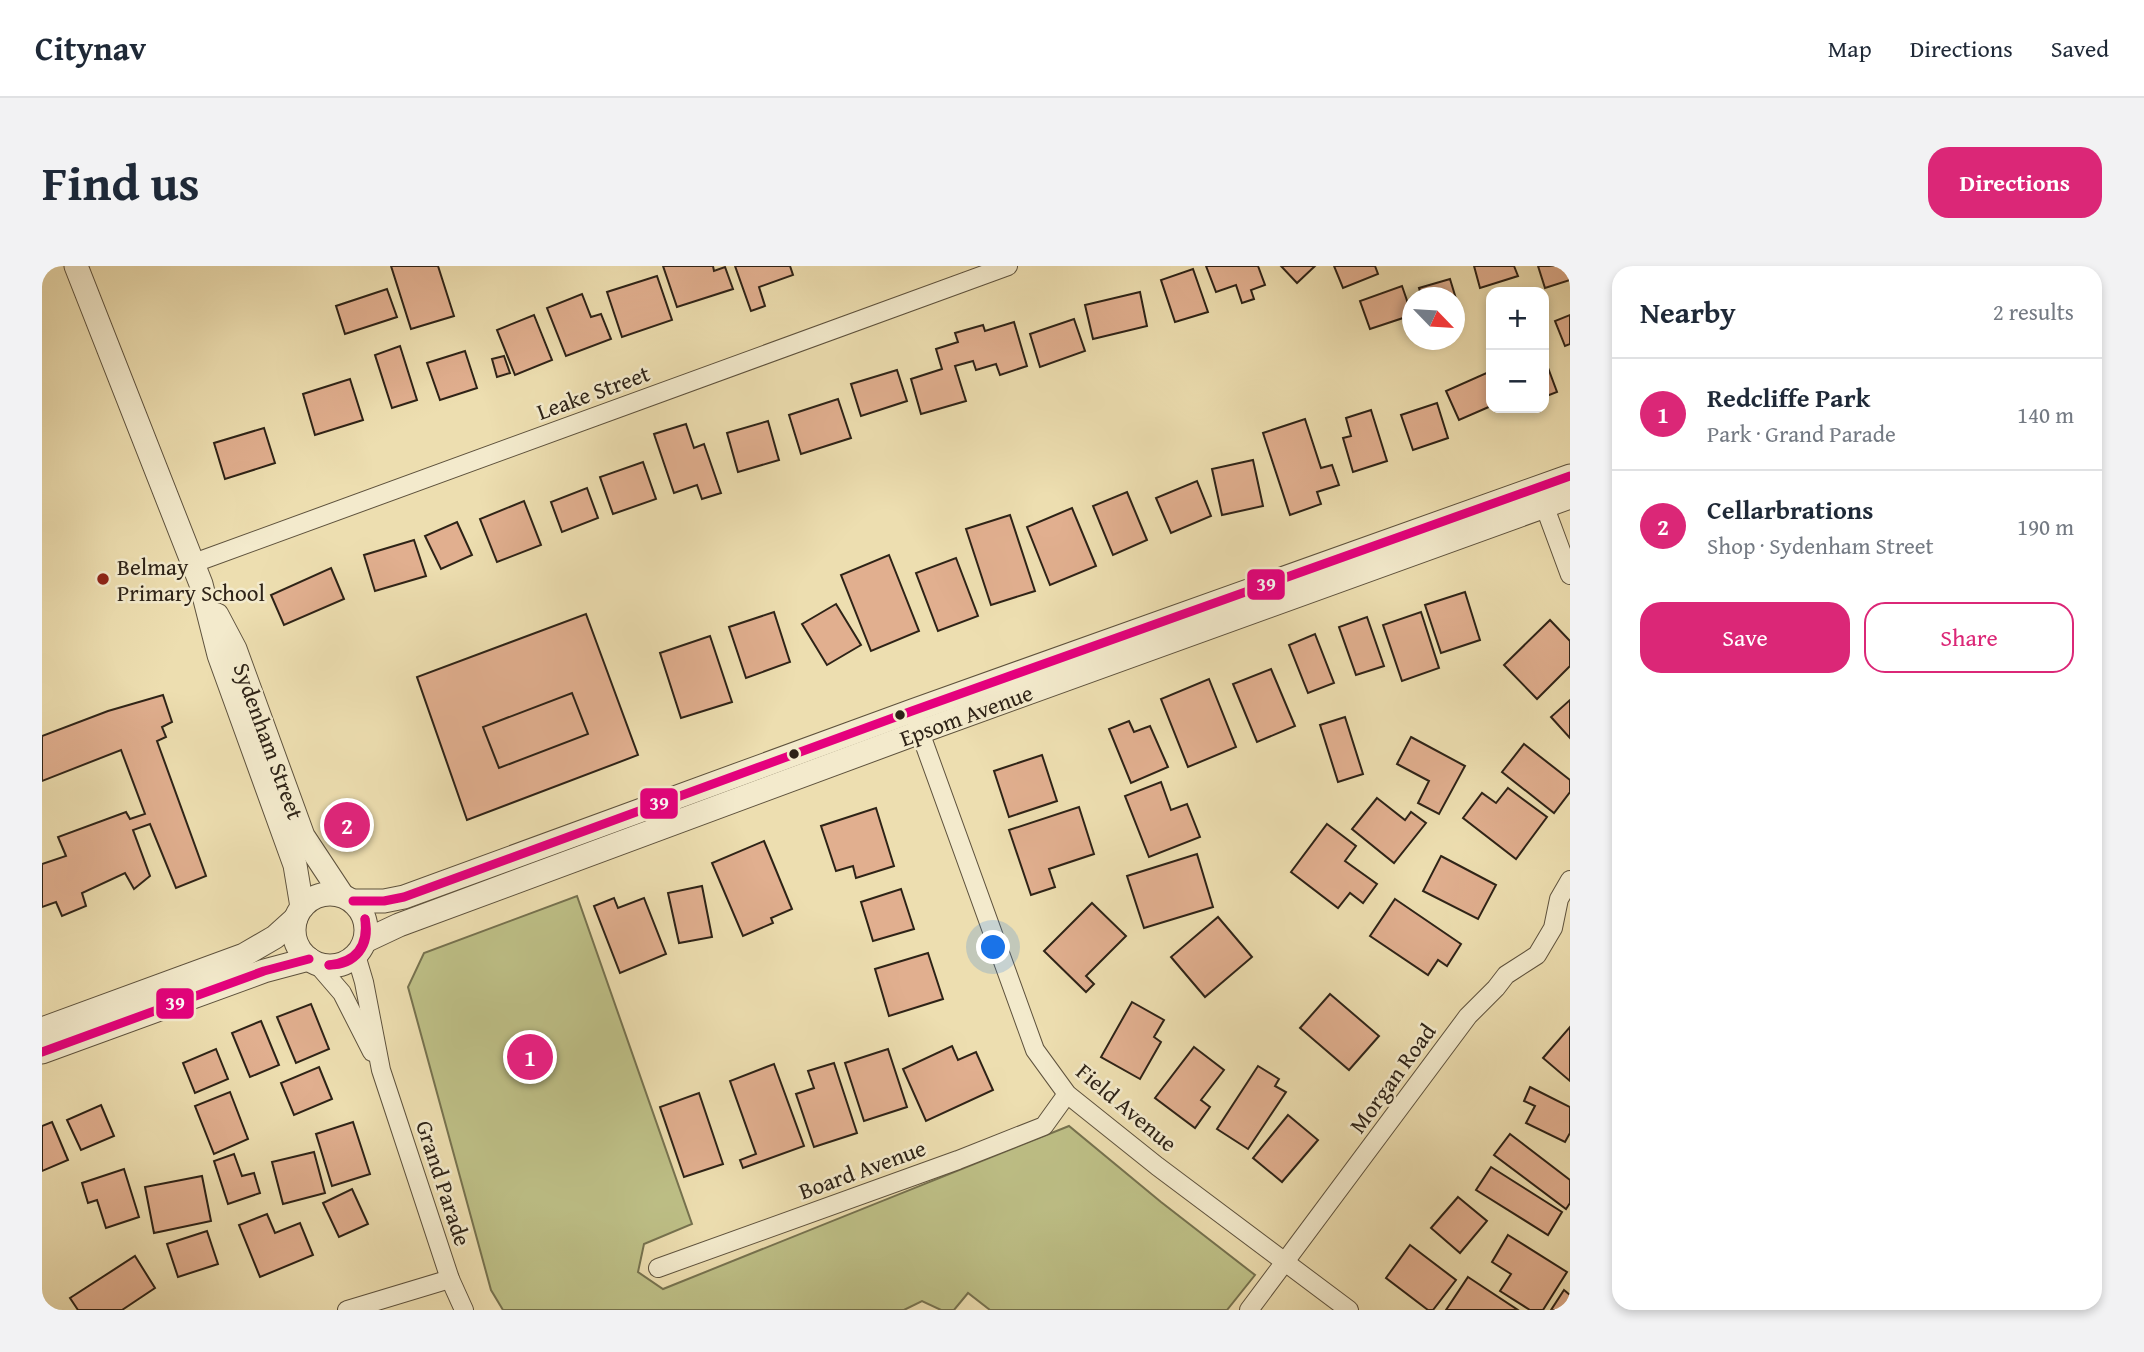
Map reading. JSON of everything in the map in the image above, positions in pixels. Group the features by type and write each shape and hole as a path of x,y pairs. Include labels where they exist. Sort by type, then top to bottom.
{"street":[{"name":"Sydenham Street","path":"76,266 198,574 235,649 303,836 347,898"},
{"name":"Leake Street","path":"198,574 1008,266"},
{"name":"Epsom Avenue","path":"347,898 384,901 404,897 916,722 1541,497 1570,476"},
{"name":"Epsom Avenue","path":"1541,497 1570,497"},
{"path":"1541,497 1570,575"},
{"name":"Sydenham Street","path":"198,574 219,655 295,865 299,913"},
{"name":"Epsom Avenue","path":"360,948 384,931 916,722"},
{"name":"Field Avenue","path":"916,722 1035,1050 1067,1094 1157,1166 1349,1310"},
{"name":"Morgan Road","path":"1249,1310 1468,1016 1506,975 1537,955 1553,928 1559,899 1570,880"},
{"path":"42,1029 244,955 275,937 310,900 320,895 331,894 347,898 360,909 365,919 367,930 360,948 342,964 334,966 313,961 264,971 42,1052"},
{"path":"299,913 294,927 297,944 313,961"},
{"name":"Grand Parade","path":"360,948 381,1070 450,1279 464,1310"},
{"name":"Grand Parade","path":"313,961 342,993 381,1070"},
{"name":"Board Avenue","path":"658,1268 958,1160 1044,1126 1067,1094"},
{"path":"347,1310 450,1279"}],"green space":[{"path":"577,896 692,1224 644,1244 638,1272 663,1289 1069,1126 1255,1275 1227,1310 990,1310 968,1293 954,1310 941,1310 922,1301 904,1310 503,1310 491,1290 408,987 424,953"}],"building":[{"path":"391,266 438,266 454,316 411,329"},
{"path":"663,266 713,266 714,271 725,267 733,289 677,307"},
{"path":"735,266 790,266 793,275 759,287 765,306 751,311"},
{"path":"1206,266 1258,266 1265,285 1251,290 1254,299 1242,303 1236,285 1216,292"},
{"path":"1281,266 1315,266 1297,283"},
{"path":"1334,266 1375,266 1378,274 1343,288"},
{"path":"1474,266 1514,266 1518,276 1480,288"},
{"path":"1538,266 1567,266 1570,280 1545,287"},
{"path":"1193,269 1208,312 1175,322 1161,280"},
{"path":"657,276 672,320 622,337 607,292"},
{"path":"1450,279 1452,287 1422,287"},
{"path":"1402,286 1402,318 1370,329 1360,301"},
{"path":"387,289 397,317 345,334 336,306"},
{"path":"1140,292 1147,326 1093,339 1085,305"},
{"path":"582,294 591,317 601,314 611,339 566,356 547,308"},
{"path":"534,315 552,360 515,375 497,330"},
{"path":"1570,315 1570,344 1565,346 1555,321"},
{"path":"1074,319 1085,351 1040,367 1030,334"},
{"path":"1014,322 1027,366 1000,375 996,364 976,370 973,361 955,366 966,401 921,414 911,379 942,369 936,349 958,342 955,333 983,325 985,331"},
{"path":"400,346 417,400 392,408 375,355"},
{"path":"465,351 477,388 440,400 427,363"},
{"path":"504,356 510,373 497,377 492,359"},
{"path":"897,370 907,401 861,416 851,384"},
{"path":"1549,370 1557,392 1549,395"},
{"path":"1486,373 1486,408 1459,420 1446,391"},
{"path":"350,379 363,420 315,435 303,394"},
{"path":"838,399 851,438 801,454 789,415"},
{"path":"1437,403 1448,438 1413,450 1401,415"},
{"path":"1371,410 1387,461 1353,472 1343,438 1351,436 1346,418"},
{"path":"1305,419 1321,468 1332,465 1339,485 1317,492 1321,504 1290,515 1263,433"},
{"path":"768,421 779,460 738,472 727,433"},
{"path":"686,424 694,448 704,444 721,493 702,499 697,485 674,493 654,434"},
{"path":"264,428 275,463 225,479 214,443"},
{"path":"1253,460 1263,506 1222,515 1212,469"},
{"path":"643,462 656,499 613,514 600,477"},
{"path":"1197,481 1211,516 1171,533 1156,498"},
{"path":"587,488 598,518 562,532 551,502"},
{"path":"1127,492 1147,540 1113,555 1093,506"},
{"path":"524,501 541,545 497,562 480,519"},
{"path":"1072,508 1096,566 1050,585 1027,527"},
{"path":"1010,515 1035,591 991,605 966,529"},
{"path":"457,522 472,555 441,569 425,536"},
{"path":"414,540 426,576 375,591 364,555"},
{"path":"889,555 919,631 871,651 841,575"},
{"path":"956,558 978,616 938,631 916,573"},
{"path":"331,568 344,599 284,625 271,595"},
{"path":"1465,592 1480,640 1441,653 1425,605"},
{"path":"836,604 861,645 827,665 802,624"},
{"path":"774,612 790,662 746,678 729,627"},
{"path":"1421,612 1439,668 1402,681 1383,625"},
{"path":"586,614 638,755 467,820 417,677"},
{"path":"1367,617 1384,666 1356,675 1339,627"},
{"path":"1550,620 1570,641 1570,666 1537,699 1504,665"},
{"path":"1315,634 1334,683 1308,693 1289,645"},
{"path":"710,636 732,702 681,718 660,653"},
{"path":"1271,669 1295,726 1257,742 1233,684"},
{"path":"1209,679 1236,747 1188,767 1161,699"},
{"path":"572,693 588,734 499,768 483,727"},
{"path":"163,695 172,722 162,727 166,737 157,741 206,876 176,888 150,824 133,830 150,876 134,889 125,873 82,893 86,906 62,916 56,902 42,907 42,864 66,856 58,837 126,812 130,819 145,814 121,750 42,781 42,736 108,711"},
{"path":"1570,700 1570,738 1551,717"},
{"path":"1345,717 1363,774 1338,782 1320,725"},
{"path":"1129,721 1134,732 1150,726 1168,767 1131,783 1109,729"},
{"path":"1411,737 1465,766 1439,814 1418,803 1429,781 1397,764"},
{"path":"1524,744 1570,780 1570,792 1554,813 1502,772"},
{"path":"1042,755 1057,801 1009,817 994,771"},
{"path":"1161,782 1171,810 1187,804 1200,837 1149,857 1125,796"},
{"path":"1508,788 1547,817 1516,859 1463,818 1482,793 1496,803"},
{"path":"1377,798 1405,820 1411,812 1426,823 1394,863 1352,829"},
{"path":"1079,807 1094,854 1049,869 1055,887 1031,895 1009,830"},
{"path":"876,808 894,866 856,878 853,866 836,871 821,826"},
{"path":"1327,824 1356,846 1345,861 1377,884 1363,903 1350,893 1338,908 1291,872"},
{"path":"764,841 792,909 771,918 773,923 743,936 712,863"},
{"path":"1197,854 1213,907 1144,928 1127,876"},
{"path":"1441,856 1496,885 1478,919 1423,891"},
{"path":"702,886 712,937 679,943 668,893"},
{"path":"901,889 914,929 873,941 861,902"},
{"path":"614,898 618,908 644,898 666,954 620,973 594,906"},
{"path":"1395,899 1461,944 1447,966 1438,960 1428,975 1370,936"},
{"path":"1092,903 1126,936 1086,976 1094,984 1086,992 1044,951"},
{"path":"1218,917 1252,957 1205,997 1171,957"},
{"path":"928,953 943,999 889,1016 875,969"},
{"path":"1330,994 1379,1036 1349,1070 1300,1028"},
{"path":"1132,1002 1164,1020 1154,1037 1161,1042 1140,1079 1101,1057"},
{"path":"311,1004 329,1049 296,1063 277,1017"},
{"path":"261,1021 279,1065 250,1077 232,1033"},
{"path":"1570,1027 1570,1081 1543,1058"},
{"path":"952,1046 958,1060 976,1052 993,1090 926,1121 903,1069"},
{"path":"1194,1047 1224,1070 1201,1100 1210,1107 1195,1128 1155,1098"},
{"path":"216,1049 228,1079 195,1093 183,1063"},
{"path":"888,1049 907,1107 864,1121 845,1063"},
{"path":"834,1063 857,1133 814,1147 796,1094 814,1088 808,1071"},
{"path":"774,1064 804,1146 743,1168 740,1160 756,1154 730,1081"},
{"path":"1258,1066 1279,1079 1275,1086 1286,1092 1248,1149 1217,1129"},
{"path":"319,1067 332,1099 294,1115 281,1083"},
{"path":"1530,1087 1570,1107 1570,1133 1565,1142 1526,1123 1535,1106 1524,1101"},
{"path":"230,1092 248,1139 214,1154 195,1106"},
{"path":"699,1093 723,1164 684,1177 660,1107"},
{"path":"101,1105 114,1136 81,1150 67,1120"},
{"path":"1288,1115 1318,1140 1282,1182 1253,1158"},
{"path":"52,1122 68,1160 42,1171 42,1126"},
{"path":"353,1122 370,1174 332,1186 316,1134"},
{"path":"1510,1134 1570,1180 1570,1203 1566,1209 1494,1155"},
{"path":"314,1152 325,1193 283,1204 272,1162"},
{"path":"234,1154 242,1176 254,1173 260,1193 228,1204 214,1161"},
{"path":"1491,1167 1562,1212 1548,1235 1476,1190"},
{"path":"124,1169 139,1217 106,1228 97,1200 88,1203 82,1183"},
{"path":"202,1176 211,1221 154,1233 145,1187"},
{"path":"352,1189 368,1224 339,1237 323,1203"},
{"path":"1458,1197 1487,1221 1460,1253 1431,1228"},
{"path":"267,1214 275,1233 300,1223 313,1255 260,1277 239,1225"},
{"path":"207,1231 218,1264 178,1277 167,1244"},
{"path":"1508,1235 1567,1272 1543,1310 1530,1310 1500,1291 1511,1274 1492,1262"},
{"path":"1410,1245 1456,1280 1433,1310 1428,1310 1386,1278"},
{"path":"135,1256 155,1288 122,1310 78,1310 70,1298"},
{"path":"1468,1277 1518,1310 1446,1310"},
{"path":"1564,1290 1570,1295 1570,1310 1551,1310"}],"transit line":[{"name":"39","path":"353,901 384,901 404,897 912,711 1570,476"},
{"name":"39","path":"329,965 353,957 358,951 364,938 365,919"},
{"name":"39","path":"329,965 346,962 359,952 366,938 365,919"},
{"name":"39","path":"42,1052 264,971 309,959"}],"place":[{"name":"Belmay Primary School","path":"103,579"},
{"name":"Cellarbrations","path":"347,825"},
{"name":"Redcliffe Park","path":"530,1057"}]}
